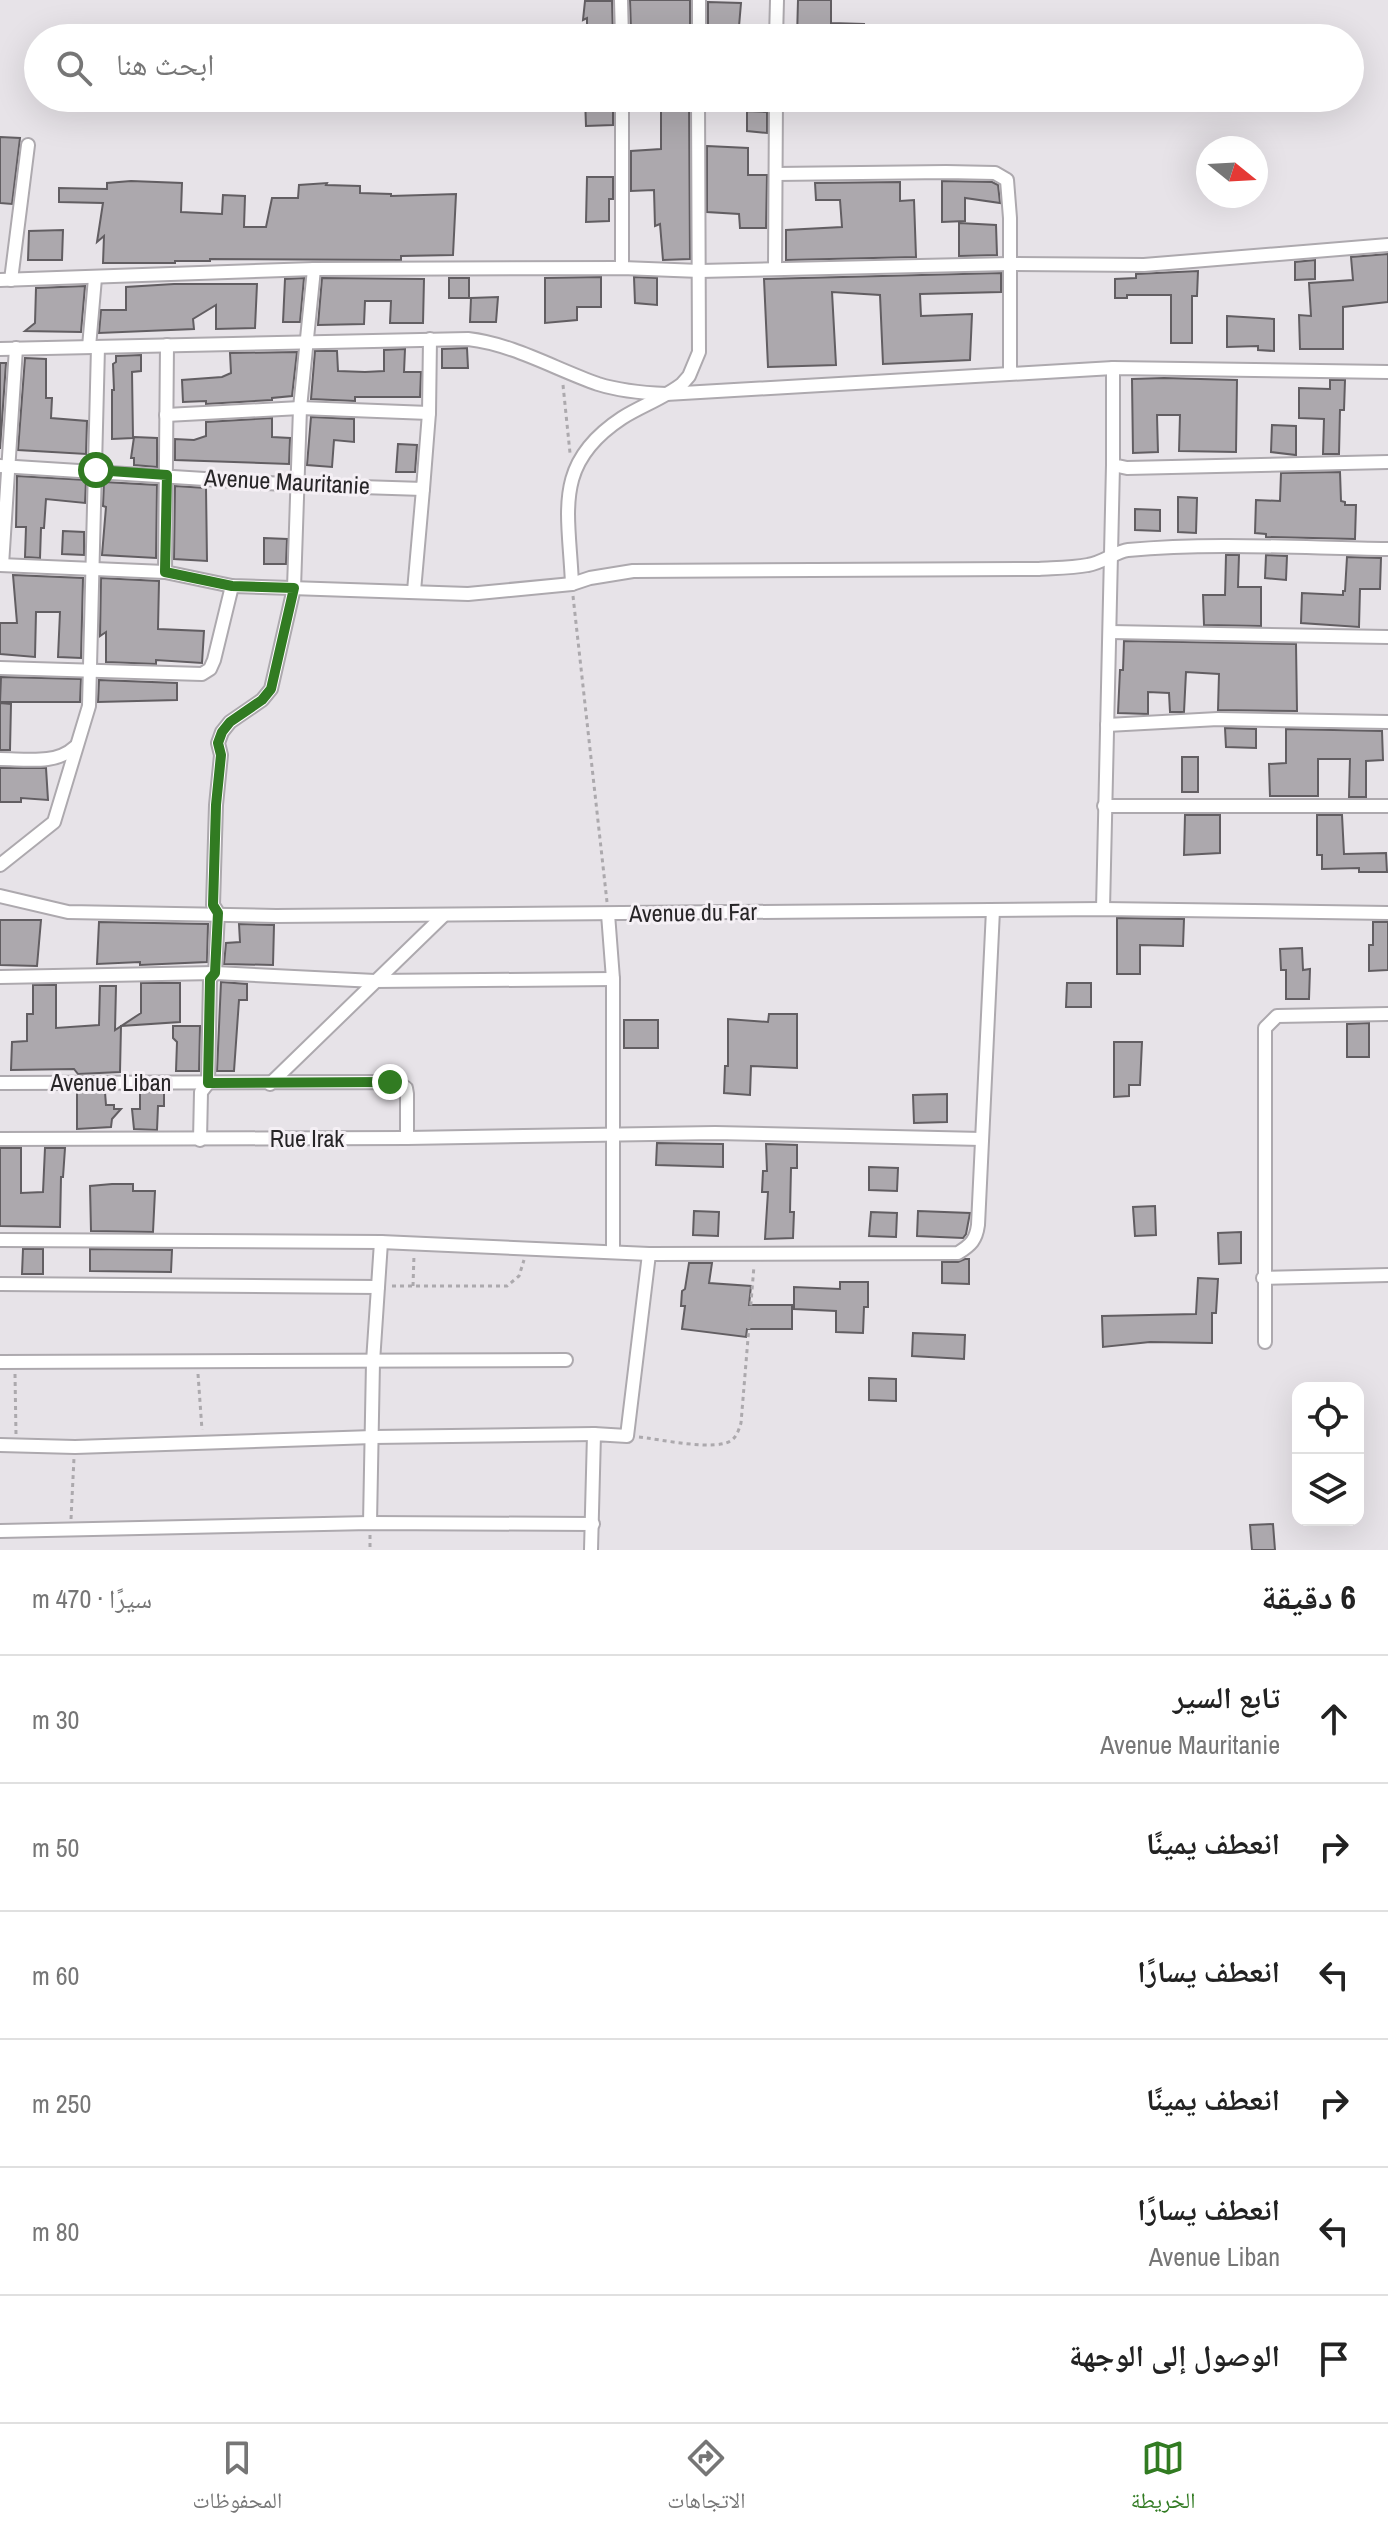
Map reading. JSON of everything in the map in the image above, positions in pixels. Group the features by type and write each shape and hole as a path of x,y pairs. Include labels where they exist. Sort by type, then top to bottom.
{"street":[{"path":"621,0 622,24"},
{"path":"699,0 699,24"},
{"path":"776,24 777,0"},
{"path":"622,112 622,268"},
{"path":"572,584 568,498 572,474 590,445 604,432 689,376 699,352 698,112"},
{"path":"775,267 776,112"},
{"path":"28,145 6,280 314,269 622,268 700,271 775,267 1144,265 1388,245"},
{"path":"776,174 883,171 995,173 1007,180 1010,188 1010,373"},
{"path":"200,1140 201,1092 208,1083 210,979 215,973 218,913 213,905 221,755 218,743 230,722 262,700 271,689 294,588 300,408 314,269"},
{"path":"0,865 54,822 89,706 96,470 95,278"},
{"path":"414,591 429,413 430,339"},
{"path":"0,349 468,339 496,344 599,384 628,391 666,394 1113,368 1388,372"},
{"path":"165,572 167,345"},
{"path":"16,348 3,466 1,565 165,572 232,586 468,594 572,584 633,571 1039,569 1089,565 1112,558 1122,550 1203,547 1388,549"},
{"path":"1103,909 1112,558 1113,368"},
{"path":"166,415 300,408 429,413"},
{"path":"1113,465 1127,468 1388,462"},
{"name":"Avenue Mauritanie","path":"3,466 299,485 423,489"},
{"path":"0,668 202,674 210,669 214,660 232,586"},
{"path":"1110,632 1388,637"},
{"path":"1107,725 1218,719 1388,722"},
{"path":"0,759 55,759 66,756 75,747"},
{"path":"1104,806 1388,806"},
{"name":"Avenue du Far","path":"0,896 68,912 290,916 1103,909 1388,913"},
{"path":"0,1240 381,1242 649,1254 958,1253 976,1237 993,910"},
{"path":"608,914 613,979 613,1252"},
{"path":"270,1084 443,916"},
{"path":"0,977 215,973 375,981 613,979"},
{"path":"1265,1342 1265,1028 1277,1016 1388,1014"},
{"name":"Avenue Liban","path":"0,1083 390,1082 402,1084 407,1094 407,1138"},
{"name":"Rue Irak","path":"0,1139 200,1140 780,1133 982,1139"},
{"path":"370,1523 373,1362 381,1242"},
{"path":"0,1445 75,1447 373,1437 627,1436 649,1254"},
{"path":"1263,1278 1388,1275"},
{"path":"0,1284 378,1287"},
{"path":"0,1362 566,1360"},
{"path":"591,1550 594,1434"},
{"path":"0,1531 370,1523 593,1524"}],"path":[{"path":"561,370 572,474"},
{"path":"572,584 608,914"},
{"path":"413,1286 414,1243"},
{"path":"378,1287 507,1286 519,1276 525,1248"},
{"path":"627,1436 717,1446 731,1441 737,1434 741,1423 755,1254"},
{"path":"15,1362 16,1445"},
{"path":"197,1362 202,1443"},
{"path":"70,1530 75,1447"}],"building":[{"path":"630,0 690,0 690,24 631,24"},
{"path":"798,0 831,0 831,23 864,24 797,24"},
{"path":"585,1 612,1 613,24 587,24 587,18 583,20"},
{"path":"708,2 741,3 739,24 708,24"},
{"path":"586,112 613,112 613,125 586,126"},
{"path":"661,112 689,112 690,259 663,260 660,224 655,226 654,190 631,191 631,151 661,149"},
{"path":"747,112 767,112 767,133 747,131"},
{"path":"0,137 20,138 12,204 0,203"},
{"path":"707,146 748,148 748,175 767,175 766,228 740,228 739,214 707,212"},
{"path":"587,177 613,177 609,221 586,222"},
{"path":"942,181 992,182 998,185 1000,203 965,198 965,221 942,222"},
{"path":"900,182 900,201 914,200 916,257 786,260 786,230 842,227 840,200 816,200 815,183"},
{"path":"107,183 182,183 181,212 222,214 223,195 245,196 244,227 266,227 272,198 298,198 299,185 327,183 360,186 360,193 391,196 456,194 453,255 401,256 401,260 210,259 175,263 103,263 104,236 97,242 103,203 59,202 59,188 107,189"},
{"path":"959,223 996,225 997,255 959,256"},
{"path":"63,230 62,260 28,260 29,231"},
{"path":"1388,254 1388,302 1343,307 1343,349 1300,349 1299,315 1311,316 1309,283 1353,280 1351,257"},
{"path":"1315,260 1315,279 1295,280 1295,262"},
{"path":"1198,271 1197,296 1192,296 1192,343 1171,343 1171,295 1115,298 1115,279 1136,278 1136,274"},
{"path":"1001,273 1001,292 920,294 921,316 972,314 970,360 883,364 880,295 832,292 836,365 768,367 764,279"},
{"path":"601,277 601,307 577,307 577,320 545,323 545,278"},
{"path":"634,277 657,278 657,305 635,303"},
{"path":"304,278 300,322 283,322 285,279"},
{"path":"322,278 424,279 423,323 390,323 391,301 365,301 364,324 318,325"},
{"path":"449,278 469,278 469,298 449,298"},
{"path":"257,284 255,328 216,329 216,305 193,319 194,329 99,333 101,310 126,310 126,287"},
{"path":"85,286 81,332 25,331 35,323 36,288"},
{"path":"498,297 496,322 470,322 471,298"},
{"path":"1227,316 1274,319 1274,351 1258,350 1258,346 1227,347"},
{"path":"467,348 468,368 442,368 442,349"},
{"path":"405,349 404,372 421,372 420,397 355,397 355,401 311,399 315,351 337,351 338,371 365,372 384,371 384,350"},
{"path":"297,352 292,396 206,404 206,401 183,402 182,380 222,377 231,373 230,353"},
{"path":"141,355 141,371 132,372 133,438 112,439 113,364 116,356"},
{"path":"25,358 46,359 46,398 52,398 51,418 87,421 86,454 18,450"},
{"path":"0,363 6,363 0,449"},
{"path":"1132,379 1237,380 1236,452 1179,451 1180,415 1157,415 1158,452 1133,453"},
{"path":"1330,380 1345,380 1344,410 1340,410 1339,454 1323,454 1324,419 1299,418 1299,388 1330,389"},
{"path":"311,417 354,419 354,442 334,440 332,467 307,465"},
{"path":"272,418 272,437 290,438 289,464 175,460 175,439 194,440 206,436 206,422"},
{"path":"1272,425 1296,426 1296,455 1271,452"},
{"path":"134,437 157,438 157,467 134,465 134,458 131,458"},
{"path":"398,444 417,445 415,472 396,472"},
{"path":"1340,472 1341,501 1345,505 1356,505 1355,539 1266,537 1266,534 1255,533 1256,500 1280,501 1281,473"},
{"path":"17,476 86,480 85,503 46,499 40,558 25,557 26,527 16,527"},
{"path":"104,482 157,485 156,558 102,555 106,507 103,506"},
{"path":"175,486 206,488 207,561 174,559"},
{"path":"1178,497 1197,498 1196,533 1178,532"},
{"path":"1135,509 1160,510 1160,531 1135,530"},
{"path":"63,531 84,532 84,555 62,554"},
{"path":"264,538 287,539 286,564 264,564"},
{"path":"1226,555 1239,555 1238,587 1261,587 1261,626 1204,625 1203,595 1225,595"},
{"path":"1266,555 1287,556 1286,580 1265,578"},
{"path":"1347,557 1381,558 1380,589 1360,589 1359,627 1301,623 1302,593 1343,595"},
{"path":"13,575 83,578 81,658 58,657 60,612 36,612 35,657 0,654 0,623 17,623"},
{"path":"101,578 159,581 158,629 204,631 202,663 156,660 156,664 106,662 106,632 100,636"},
{"path":"1124,641 1296,644 1297,711 1218,710 1219,674 1186,672 1184,712 1170,712 1169,693 1148,692 1148,714 1118,713"},
{"path":"1,677 81,679 80,702 0,702"},
{"path":"99,680 177,683 177,700 98,702"},
{"path":"0,703 11,704 10,750 0,750"},
{"path":"1225,728 1256,729 1256,748 1226,747"},
{"path":"1286,729 1382,731 1383,760 1366,761 1366,797 1349,797 1350,759 1318,759 1318,796 1270,796 1269,764 1286,763"},
{"path":"1182,757 1198,757 1198,792 1182,792"},
{"path":"0,768 46,768 48,800 21,798 21,802 0,802"},
{"path":"1185,815 1220,815 1220,853 1184,855"},
{"path":"1317,815 1342,815 1344,854 1386,853 1387,872 1359,872 1359,868 1322,869 1322,855 1317,855"},
{"path":"1117,918 1184,919 1183,946 1140,945 1140,974 1117,974"},
{"path":"0,920 41,920 37,966 0,965"},
{"path":"99,922 208,924 207,962 97,964"},
{"path":"1373,922 1388,922 1388,970 1369,971"},
{"path":"239,924 274,925 273,965 224,964 226,943 240,942"},
{"path":"1302,948 1303,970 1310,969 1309,999 1286,999 1286,970 1281,970 1280,949"},
{"path":"221,982 247,984 247,1000 239,1000 234,1071 217,1071"},
{"path":"141,983 180,983 180,1022 121,1026 141,1013"},
{"path":"1067,983 1091,983 1091,1007 1066,1007"},
{"path":"33,985 56,985 56,1028 99,1025 100,986 116,986 115,1030 121,1026 120,1072 78,1074 74,1069 11,1070 12,1042 27,1041 27,1014 33,1014"},
{"path":"769,1014 797,1014 797,1068 751,1066 750,1095 724,1093 725,1066 728,1066 728,1019 768,1022"},
{"path":"624,1020 658,1020 658,1048 624,1048"},
{"path":"1369,1023 1369,1057 1347,1057 1347,1024"},
{"path":"173,1026 200,1026 199,1071 176,1071 177,1042 173,1038"},
{"path":"1114,1042 1142,1042 1140,1085 1129,1085 1129,1096 1114,1097"},
{"path":"77,1092 105,1092 106,1105 121,1109 112,1119 111,1127 77,1129"},
{"path":"140,1092 164,1092 164,1106 158,1106 157,1130 134,1129 132,1109 140,1109"},
{"path":"947,1094 947,1122 914,1123 913,1095"},
{"path":"657,1143 723,1144 723,1167 656,1165"},
{"path":"766,1144 797,1145 797,1168 791,1168 793,1238 765,1239 768,1192 762,1192 763,1171 767,1171"},
{"path":"0,1148 21,1148 21,1193 43,1192 45,1148 65,1148 60,1227 0,1226"},
{"path":"869,1167 898,1168 897,1191 869,1190"},
{"path":"133,1184 133,1191 155,1191 153,1232 91,1231 90,1186"},
{"path":"1155,1206 1156,1235 1135,1236 1133,1207"},
{"path":"694,1211 719,1212 718,1236 693,1235"},
{"path":"918,1211 970,1213 966,1234 963,1238 917,1236"},
{"path":"871,1212 897,1213 896,1237 869,1236"},
{"path":"1241,1232 1241,1263 1219,1264 1218,1233"},
{"path":"23,1249 43,1249 43,1274 22,1274"},
{"path":"90,1249 172,1250 171,1272 90,1271"},
{"path":"969,1259 969,1284 942,1283 942,1262"},
{"path":"689,1263 712,1263 709,1283 751,1286 749,1305 792,1305 792,1329 747,1329 746,1337 682,1329 685,1306 681,1306 682,1291 685,1289"},
{"path":"1198,1278 1218,1279 1216,1313 1212,1313 1212,1343 1150,1342 1103,1347 1102,1316 1196,1314"},
{"path":"840,1282 868,1282 868,1307 864,1307 863,1333 836,1332 836,1311 794,1309 794,1287 840,1289"},
{"path":"913,1333 965,1335 964,1359 912,1356"},
{"path":"869,1378 896,1379 896,1401 869,1400"},
{"path":"1273,1524 1275,1550 1252,1550 1250,1525"}],"route":[{"path":"96,470 167,475 165,572 232,586 294,588 271,689 262,700 230,722 218,743 221,755 213,905 218,913 215,973 210,979 208,1083 390,1082"}]}
